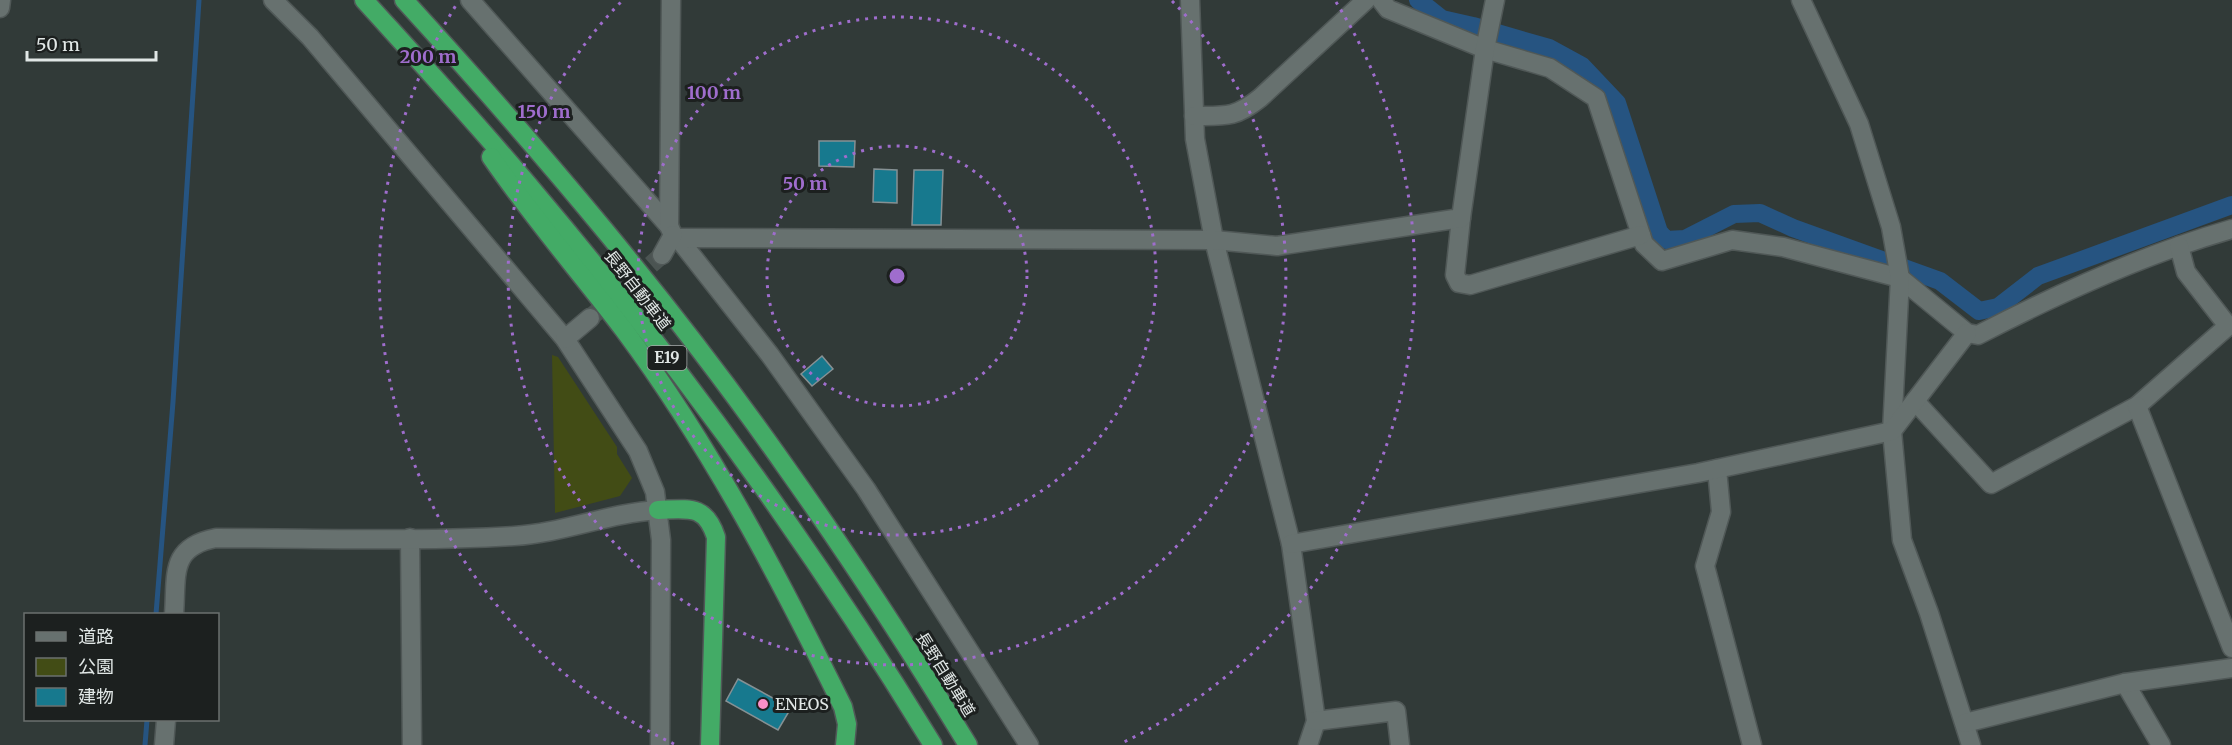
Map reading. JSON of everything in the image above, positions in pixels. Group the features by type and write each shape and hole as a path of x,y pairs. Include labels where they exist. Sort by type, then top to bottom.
{"highway":[{"name":"長野自動車道","path":"364,0 536,194 620,297 696,396 847,608 933,745"},
{"name":"長野自動車道","path":"404,0 461,62 566,184 642,277 726,386 784,464 873,594 968,745"},
{"path":"441,85 522,202 624,330 735,498 843,707 847,724 845,745"},
{"path":"658,510 682,509 699,512 708,517 716,537 710,745"}],"street":[{"path":"0,8 1,0"},
{"path":"273,0 310,37 565,339 638,451 655,492 661,550 660,745"},
{"path":"470,0 673,233 770,355 866,489 1029,745"},
{"path":"663,255 673,233 670,0"},
{"path":"1190,0 1195,139 1214,240 1291,544 1316,721 1308,745"},
{"path":"1194,117 1227,116 1243,111 1366,0"},
{"path":"1381,0 1389,9 1485,49 1550,68 1596,98 1644,244 1662,261 1732,240 1784,247 1900,278 1966,333 1978,335 2049,298 2180,246 2232,229"},
{"path":"1494,0 1461,218 1455,275 1459,283 1470,285 1641,235"},
{"path":"1801,0 1859,124 1891,227 1900,278 1892,431 1902,540 1929,613 1971,745"},
{"path":"673,233 1214,240 1278,246 1461,218"},
{"path":"1915,401 1991,484 2137,406 2228,326 2186,272 2180,246"},
{"path":"565,339 590,318"},
{"path":"1291,544 1717,469 1892,431 1966,333"},
{"path":"2137,406 2232,648"},
{"path":"1717,469 1721,512 1705,566 1752,745"},
{"path":"174,613 178,564 190,547 201,541 216,538 515,536 572,527 618,515 658,510"},
{"path":"410,538 412,745"},
{"path":"1965,723 2126,682 2232,668"},
{"path":"2126,682 2161,745"},
{"path":"1316,721 1396,711 1400,745"},
{"path":"164,745 166,721"}],"green space":[{"path":"552,355 558,357 617,447 617,454 632,478 620,496 555,513"}],"building":[{"path":"819,141 855,141 854,167 819,166"},
{"path":"874,169 897,170 897,203 873,202"},
{"path":"914,170 943,170 941,225 912,225"},
{"path":"822,356 833,369 812,386 801,374"},
{"path":"738,679 791,708 778,730 726,701"}],"waterway":[{"path":"156,613 173,402 199,0"},
{"path":"1418,0 1442,19 1549,48 1582,66 1617,103 1659,232 1666,240 1685,239 1734,214 1760,213 1793,228 1940,281 1979,311 1998,307 2038,276 2232,205"},
{"path":"145,745 147,721"}],"tunnel":[{"path":"590,318 662,255"}],"place":[{"name":"ENEOS","path":"763,704"}]}
